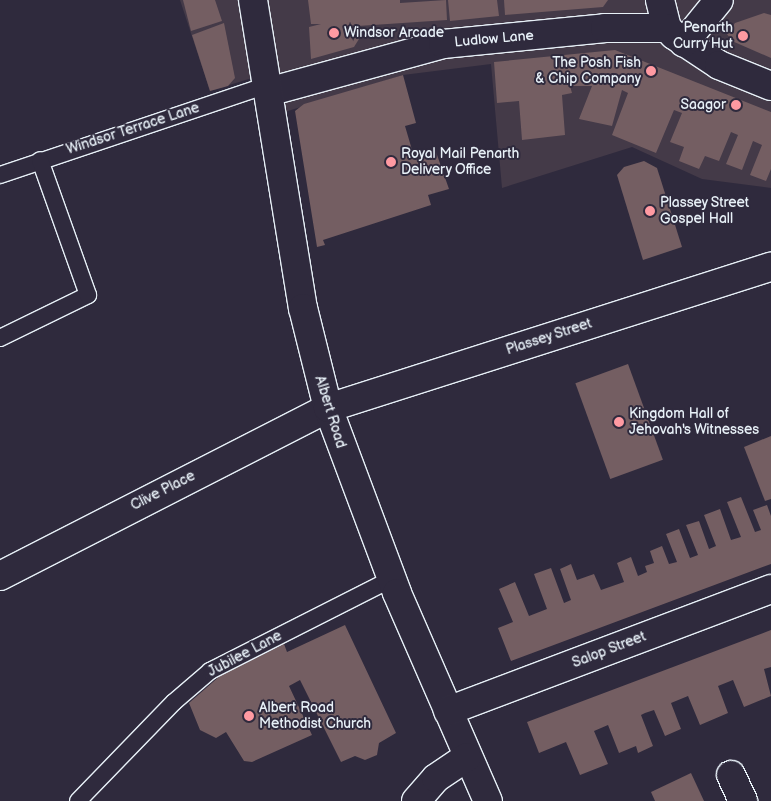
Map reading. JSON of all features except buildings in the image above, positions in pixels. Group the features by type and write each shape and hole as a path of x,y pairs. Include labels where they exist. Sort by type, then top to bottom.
{"street":[{"name":"Albert Road","path":"253,0 303,308 328,408 391,579 467,757 488,801"},
{"path":"660,0 675,35 719,65 771,86"},
{"path":"675,35 718,0"},
{"name":"Ludlow Lane","path":"268,88 443,44 605,28 675,35"},
{"name":"Plassey Street","path":"328,408 771,266"},
{"name":"Clive Place","path":"0,576 328,408"},
{"name":"Salop Street","path":"448,711 771,589"},
{"path":"416,801 436,778 467,757"},
{"path":"731,774 742,801"}],"lane":[{"name":"Windsor Terrace Lane","path":"0,175 40,160 268,88"},
{"path":"0,338 88,295 40,160"},
{"name":"Jubilee Lane","path":"78,801 174,702 210,671 391,579"}],"shaded area":[{"path":"180,0 771,0 771,188 702,179 632,147 502,188 491,64 403,75 272,116 265,74 210,91"}],"place":[{"name":"Windsor Arcade","path":"334,33"},
{"name":"Penarth Curry Hut","path":"743,36"},
{"name":"The Posh Fish & Chip Company","path":"651,71"},
{"name":"Saagor","path":"736,105"},
{"name":"Royal Mail Penarth Delivery Office","path":"391,162"},
{"name":"Plassey Street Gospel Hall","path":"650,211"},
{"name":"Kingdom Hall of Jehovah's Witnesses","path":"619,422"},
{"name":"Albert Road Methodist Church","path":"249,716"}]}
